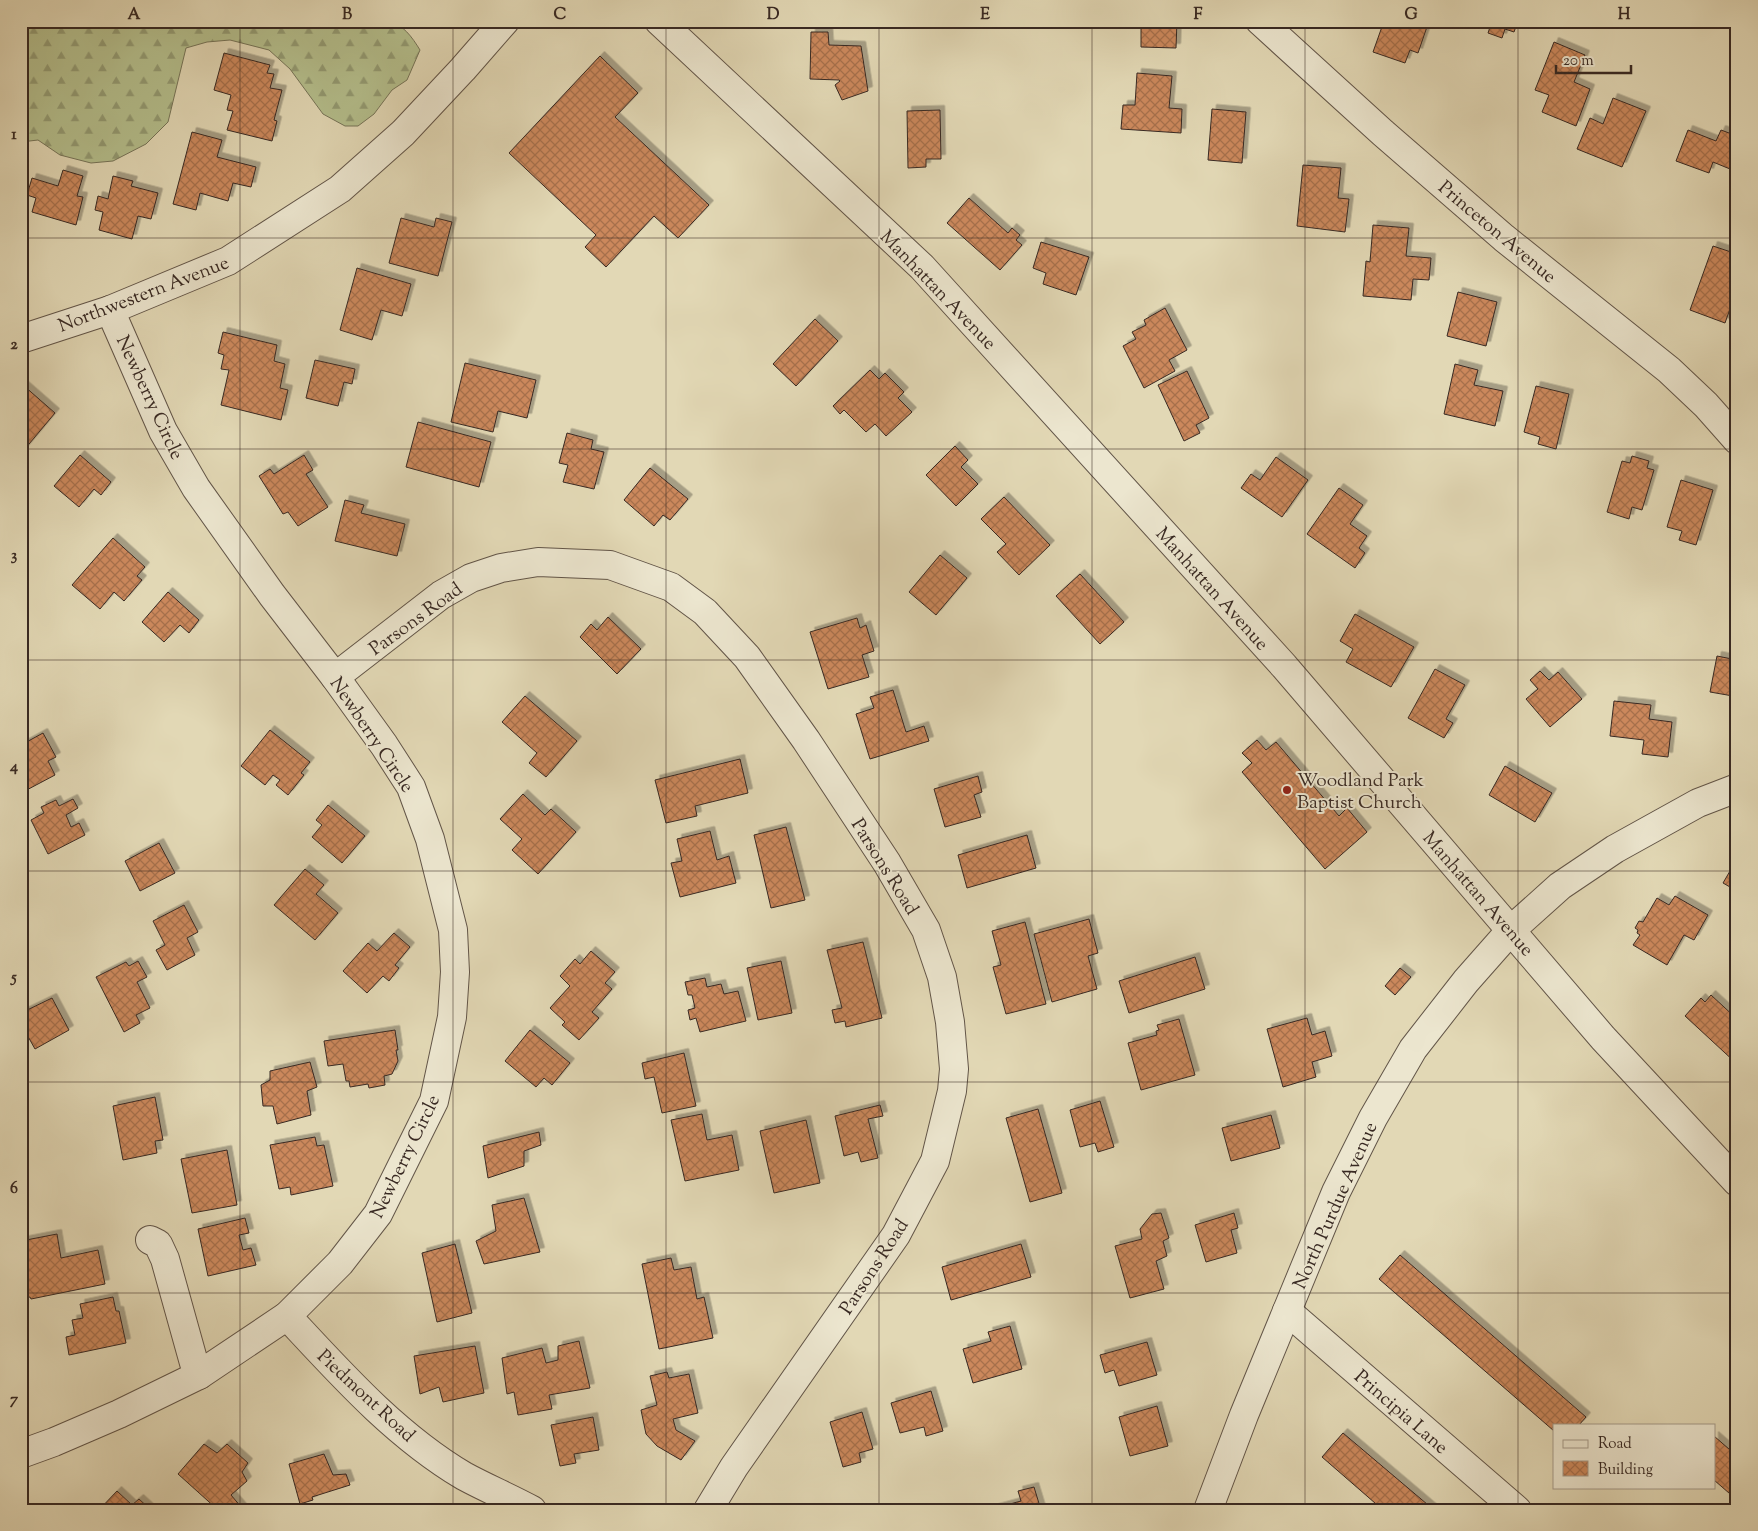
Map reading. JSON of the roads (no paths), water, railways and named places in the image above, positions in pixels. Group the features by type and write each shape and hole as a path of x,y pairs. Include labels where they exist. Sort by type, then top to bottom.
{"street":[{"name":"Northwestern Avenue","path":"21,339 110,310 228,261 340,189 403,132 463,69 505,21"},
{"name":"Manhattan Avenue","path":"659,21 922,267 1284,666 1604,1038 1737,1182"},
{"name":"Princeton Avenue","path":"1264,22 1384,134 1504,238 1669,370 1706,405 1737,440"},
{"name":"Newberry Circle","path":"21,1454 111,1418 199,1375 287,1316 340,1263 378,1214 434,1101 452,1017 455,972 453,930 430,839 411,787 384,745 272,595 196,488 163,431 110,310"},
{"name":"Parsons Road","path":"335,677 441,595 471,578 501,568 538,562 610,565 671,587 705,612 747,657 806,740 887,863 926,930 942,977 950,1022 954,1069 952,1091 934,1161 896,1235 734,1467 708,1510"},
{"name":"North Purdue Avenue","path":"1208,1510 1244,1415 1336,1192 1382,1103 1413,1049 1466,981 1511,930 1560,886 1614,849 1698,804 1737,788"},
{"path":"150,1240 158,1244 165,1260 199,1375"},
{"name":"Principia Lane","path":"1287,1311 1517,1510"},
{"name":"Piedmont Road","path":"287,1316 365,1399 412,1440 464,1475 532,1510"}],"place":[{"name":"Woodland Park Baptist Church","path":"1287,790"}]}
